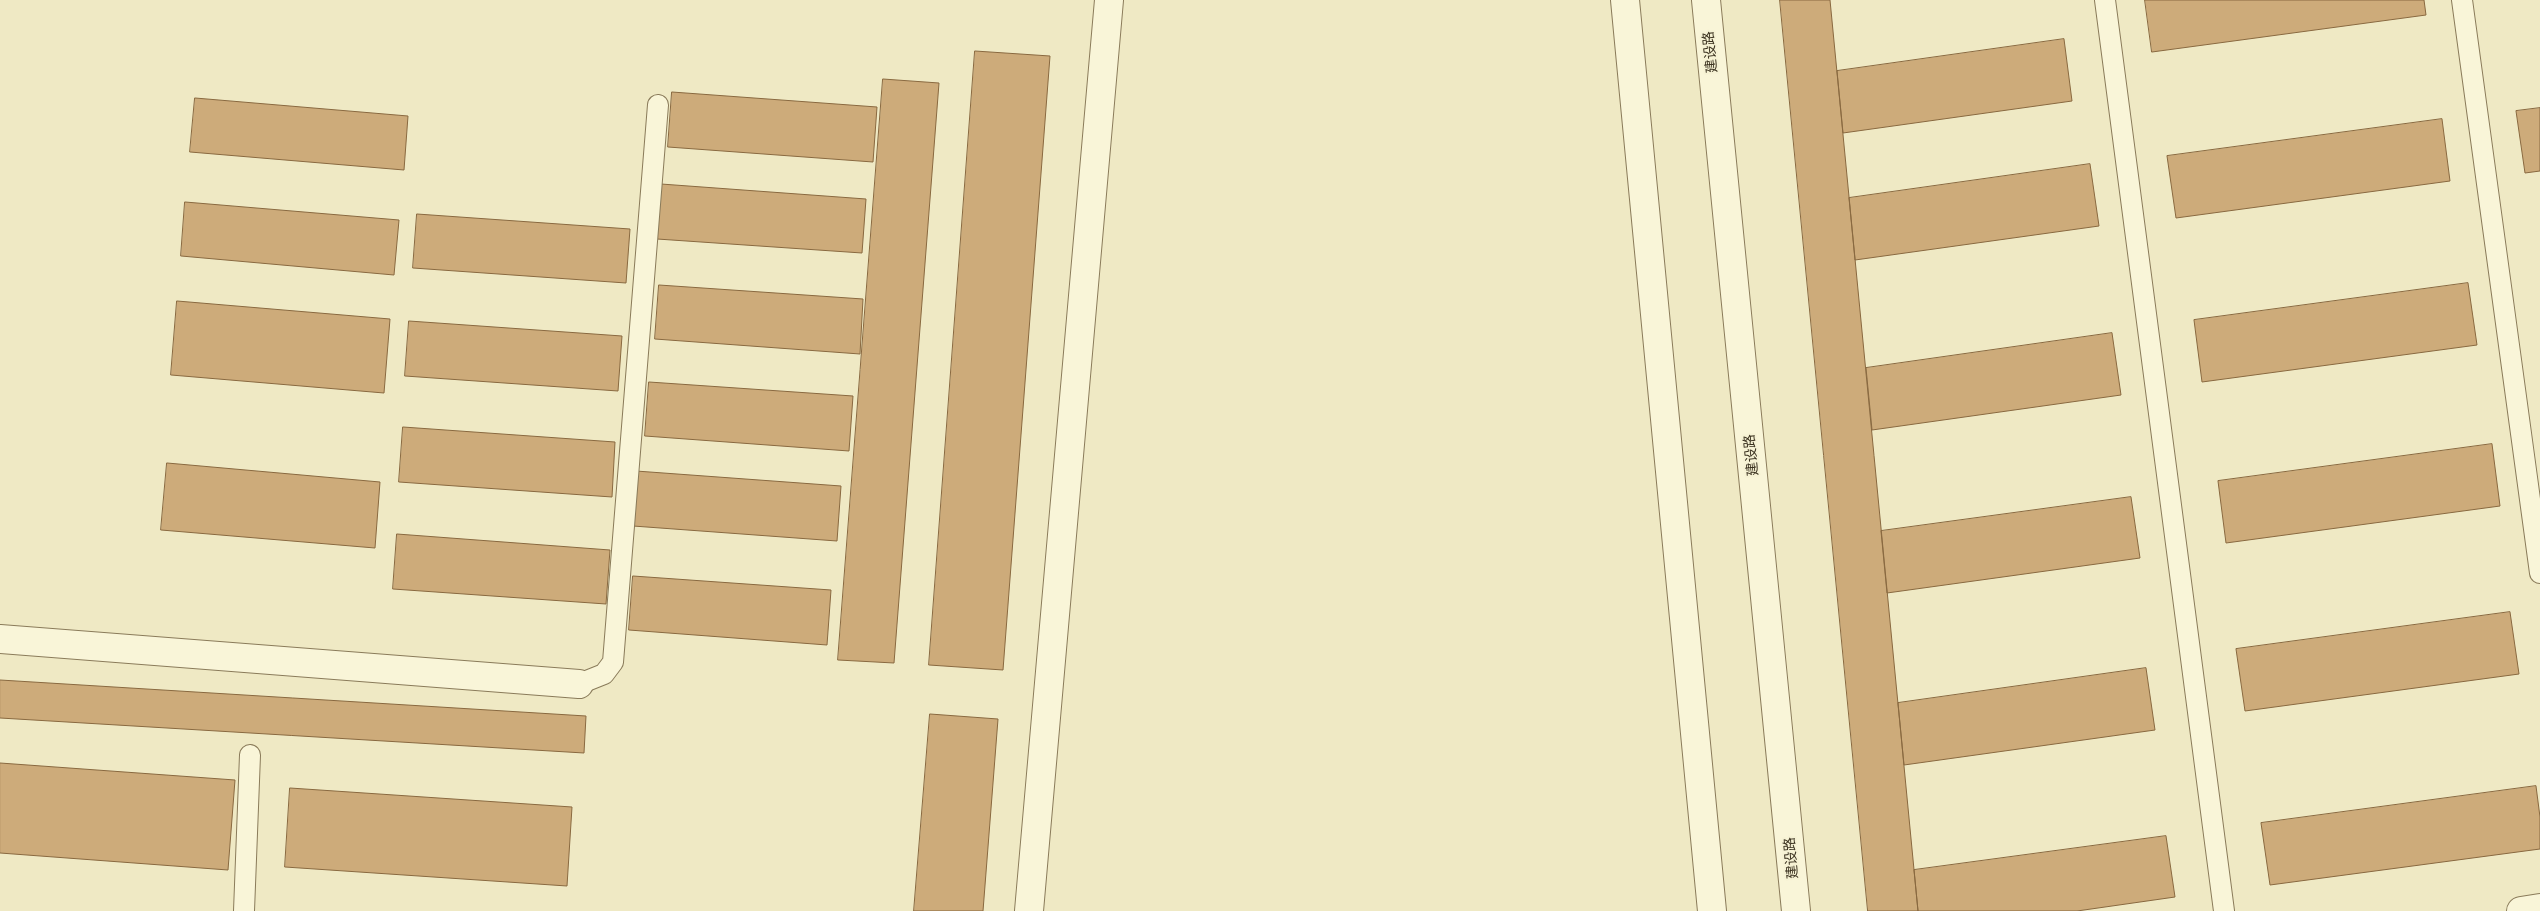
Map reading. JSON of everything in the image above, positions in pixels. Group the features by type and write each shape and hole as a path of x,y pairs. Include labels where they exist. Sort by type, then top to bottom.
{"street":[{"path":"1029,911 1109,0"},
{"path":"1625,0 1712,911"},
{"name":"建设路","path":"1706,0 1796,911"},
{"path":"0,639 579,684"},
{"path":"2521,911 2540,908"}],"lane":[{"path":"2105,0 2224,911"},
{"path":"2462,0 2540,573"},
{"path":"579,684 604,674 613,662 658,106"},
{"path":"244,911 250,755"}],"building":[{"path":"1780,0 1830,0 1918,911 1868,911"},
{"path":"2145,0 2424,0 2426,15 2152,52"},
{"path":"2064,39 2072,101 1843,133 1837,71"},
{"path":"975,51 1050,56 1003,670 929,665"},
{"path":"883,79 939,83 894,663 838,660"},
{"path":"672,92 877,107 873,162 668,147"},
{"path":"195,98 408,116 404,170 190,152"},
{"path":"2540,108 2540,171 2525,173 2516,111"},
{"path":"2442,119 2450,181 2176,218 2167,156"},
{"path":"2090,164 2099,226 1855,260 1849,198"},
{"path":"661,184 866,199 862,253 657,239"},
{"path":"185,202 399,220 394,275 181,256"},
{"path":"417,214 630,229 626,283 413,268"},
{"path":"2468,283 2477,345 2202,382 2194,320"},
{"path":"659,285 863,299 860,354 655,339"},
{"path":"177,301 390,319 384,393 171,375"},
{"path":"409,321 622,336 618,391 405,376"},
{"path":"2112,333 2121,395 1872,430 1866,368"},
{"path":"649,382 853,396 849,451 645,436"},
{"path":"403,427 615,442 612,497 399,482"},
{"path":"2492,444 2500,506 2226,543 2218,481"},
{"path":"167,463 380,482 375,548 161,530"},
{"path":"636,471 841,486 837,541 633,526"},
{"path":"2131,497 2140,558 1887,593 1881,531"},
{"path":"397,534 610,550 606,604 393,589"},
{"path":"633,576 831,590 827,645 629,630"},
{"path":"2510,612 2519,674 2245,711 2236,649"},
{"path":"2146,668 2155,730 1904,765 1898,703"},
{"path":"0,680 586,716 584,753 0,718"},
{"path":"930,714 998,719 983,911 914,911"},
{"path":"0,763 235,780 228,870 0,853"},
{"path":"2536,786 2540,817 2540,849 2270,885 2261,823"},
{"path":"290,788 572,807 567,886 285,867"},
{"path":"2166,836 2175,897 2077,911 1918,911 1914,870"}]}
